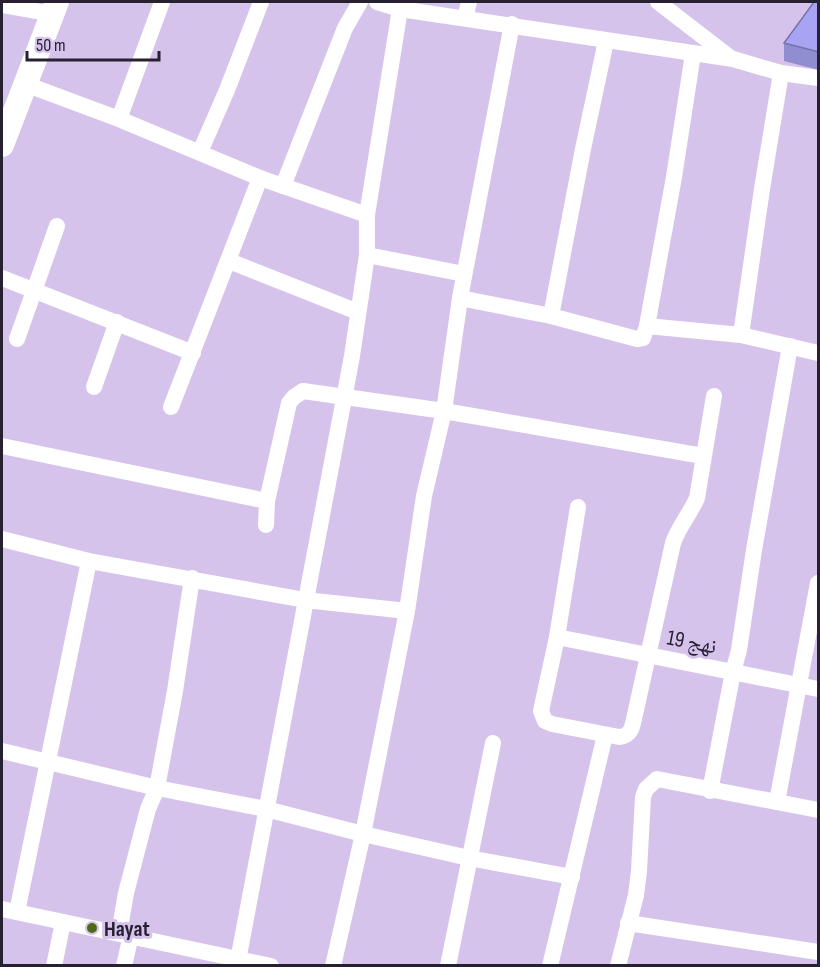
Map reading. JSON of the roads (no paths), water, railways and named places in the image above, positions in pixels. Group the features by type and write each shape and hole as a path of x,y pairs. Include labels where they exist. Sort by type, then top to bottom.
{"main road":[{"path":"4,132 55,8"}],"street":[{"path":"118,119 162,2"},
{"path":"200,152 261,2"},
{"path":"283,186 345,28 360,2"},
{"path":"377,2 400,9 467,10 512,24 606,41 733,59 781,73 819,78"},
{"path":"658,2 733,59"},
{"path":"2,5 55,8"},
{"path":"238,962 345,396 367,255 367,214 400,9"},
{"path":"333,966 363,834 407,611 424,496 444,411 464,274 512,24"},
{"path":"551,316 606,41"},
{"path":"460,298 551,316 637,339 643,338 674,177 693,54"},
{"path":"741,335 781,73"},
{"path":"25,84 118,119 260,178 367,214"},
{"path":"171,407 260,178"},
{"path":"16,339 57,226"},
{"path":"367,255 464,274"},
{"path":"229,261 358,312"},
{"path":"2,278 193,353"},
{"path":"94,387 117,322"},
{"path":"647,326 741,335 819,353"},
{"path":"710,791 739,650 790,346"},
{"path":"266,525 267,501 289,403 303,391 444,411 703,456"},
{"path":"578,507 541,711 543,717 552,724 619,738 629,734 634,719 673,543 680,525 697,498 714,396"},
{"path":"2,446 267,501"},
{"path":"2,539 89,561 305,600 407,611"},
{"path":"89,561 47,762 9,911 124,934 192,958 271,966"},
{"path":"124,966 126,893 148,809 157,788 175,691 192,578"},
{"path":"777,802 819,583"},
{"name":"نهج 19","path":"556,637 819,689"},
{"path":"550,966 605,735"},
{"path":"448,966 493,743"},
{"path":"2,751 157,788 266,809 469,858 572,877"},
{"path":"618,966 636,895 643,797 646,789 657,780 819,810"},
{"path":"54,966 63,922"},
{"path":"628,923 819,952"}],"place":[{"name":"Hayat","path":"92,928"}]}
